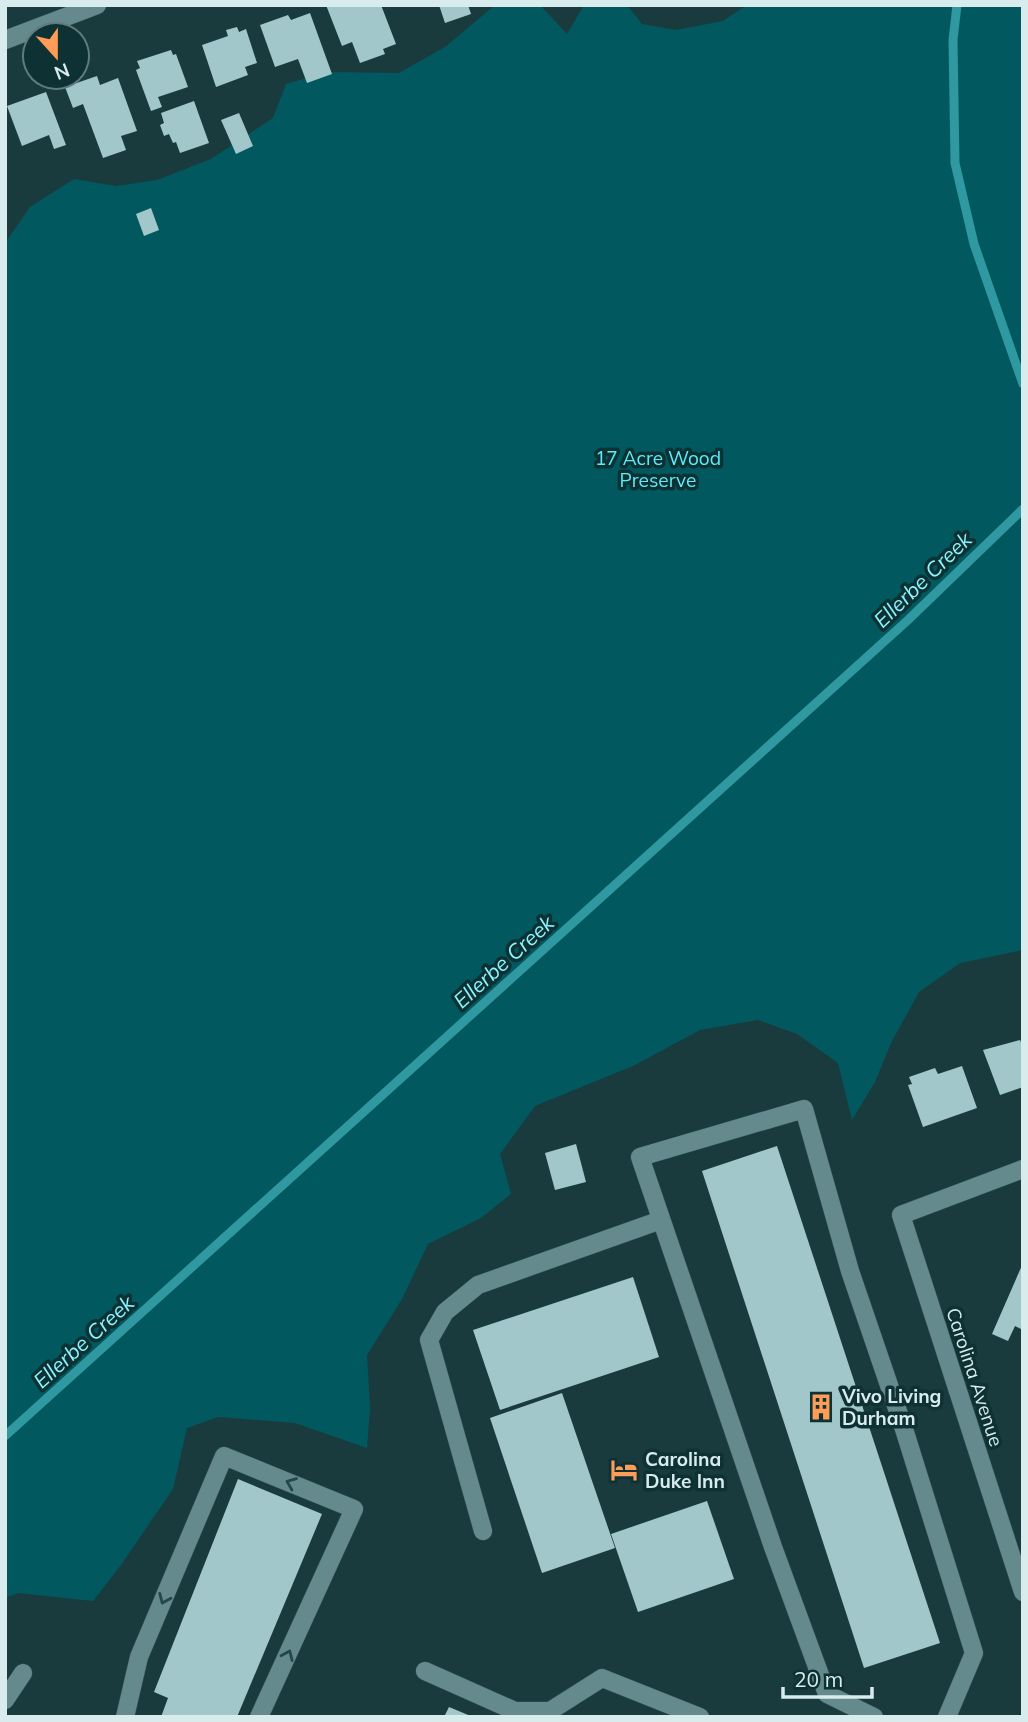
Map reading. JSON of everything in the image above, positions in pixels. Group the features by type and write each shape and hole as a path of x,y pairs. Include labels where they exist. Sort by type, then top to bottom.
{"street":[{"path":"5,40 97,5"},
{"path":"874,1717 827,1694 773,1547 640,1157 804,1109 850,1271 904,1429 974,1653 947,1717"},
{"name":"Carolina Avenue","path":"1023,1170 901,1214 1023,1592"},
{"path":"483,1531 429,1340 445,1312 478,1285 661,1220"},
{"path":"125,1717 139,1657 224,1456 354,1509 259,1717"},
{"path":"425,1671 515,1711 550,1711 602,1678 699,1717"},
{"path":"5,1700 23,1673"}],"green space":[{"name":"17 Acre Wood Preserve","path":"495,5 540,5 567,34 584,5 627,5 642,24 676,30 723,21 747,5 1023,5 1023,950 960,963 919,992 891,1043 875,1082 852,1120 838,1063 797,1034 758,1020 700,1030 635,1065 535,1106 500,1154 511,1194 481,1218 428,1244 402,1299 367,1355 370,1408 367,1448 295,1423 218,1417 187,1428 173,1489 93,1601 18,1593 5,1598 5,243 30,207 74,179 116,186 157,180 211,159 273,118 286,84 327,72 399,73 445,47"}],"building":[{"path":"326,5 381,5 396,44 383,49 385,54 360,63 352,42 342,46"},
{"path":"439,5 468,5 471,14 445,23"},
{"path":"310,13 332,74 307,83 298,59 275,67 260,25 288,15 291,20"},
{"path":"237,27 239,32 246,29 257,63 245,67 248,75 216,87 202,45 228,36 226,30"},
{"path":"171,50 173,55 176,54 188,87 158,97 162,107 151,111 136,70 140,68 137,61"},
{"path":"97,76 100,85 118,78 137,131 121,136 126,150 103,158 83,104 73,108 67,91 91,91 91,78"},
{"path":"46,92 66,145 54,149 49,135 22,146 7,106"},
{"path":"194,101 209,143 180,153 169,134 164,136 160,125 164,123 161,113"},
{"path":"239,113 253,146 236,154 221,120"},
{"path":"151,208 159,230 144,236 136,214"},
{"path":"1020,1040 1023,1047 1023,1087 1000,1095 983,1050"},
{"path":"962,1066 977,1108 923,1127 908,1085 912,1084 909,1077 935,1068 938,1074"},
{"path":"576,1144 586,1182 555,1190 545,1153"},
{"name":"Vivo Living Durham","path":"777,1146 940,1643 864,1668 702,1171"},
{"path":"1023,1263 1023,1330 1015,1326 1008,1341 992,1334"},
{"path":"633,1277 659,1357 500,1410 473,1330"},
{"path":"562,1393 615,1548 542,1573 490,1418"},
{"path":"238,1479 322,1514 237,1717 161,1717 168,1698 154,1692"},
{"path":"707,1501 734,1579 638,1612 611,1534"},
{"path":"449,1707 473,1717 444,1717"}],"waterway":[{"path":"957,5 953,40 955,163 974,244 1023,384"},
{"name":"Ellerbe Creek","path":"5,1436 908,620 1023,509"}],"place":[{"name":"Vivo Living Durham","path":"821,1407"},
{"name":"Carolina Duke Inn","path":"624,1470"}]}
